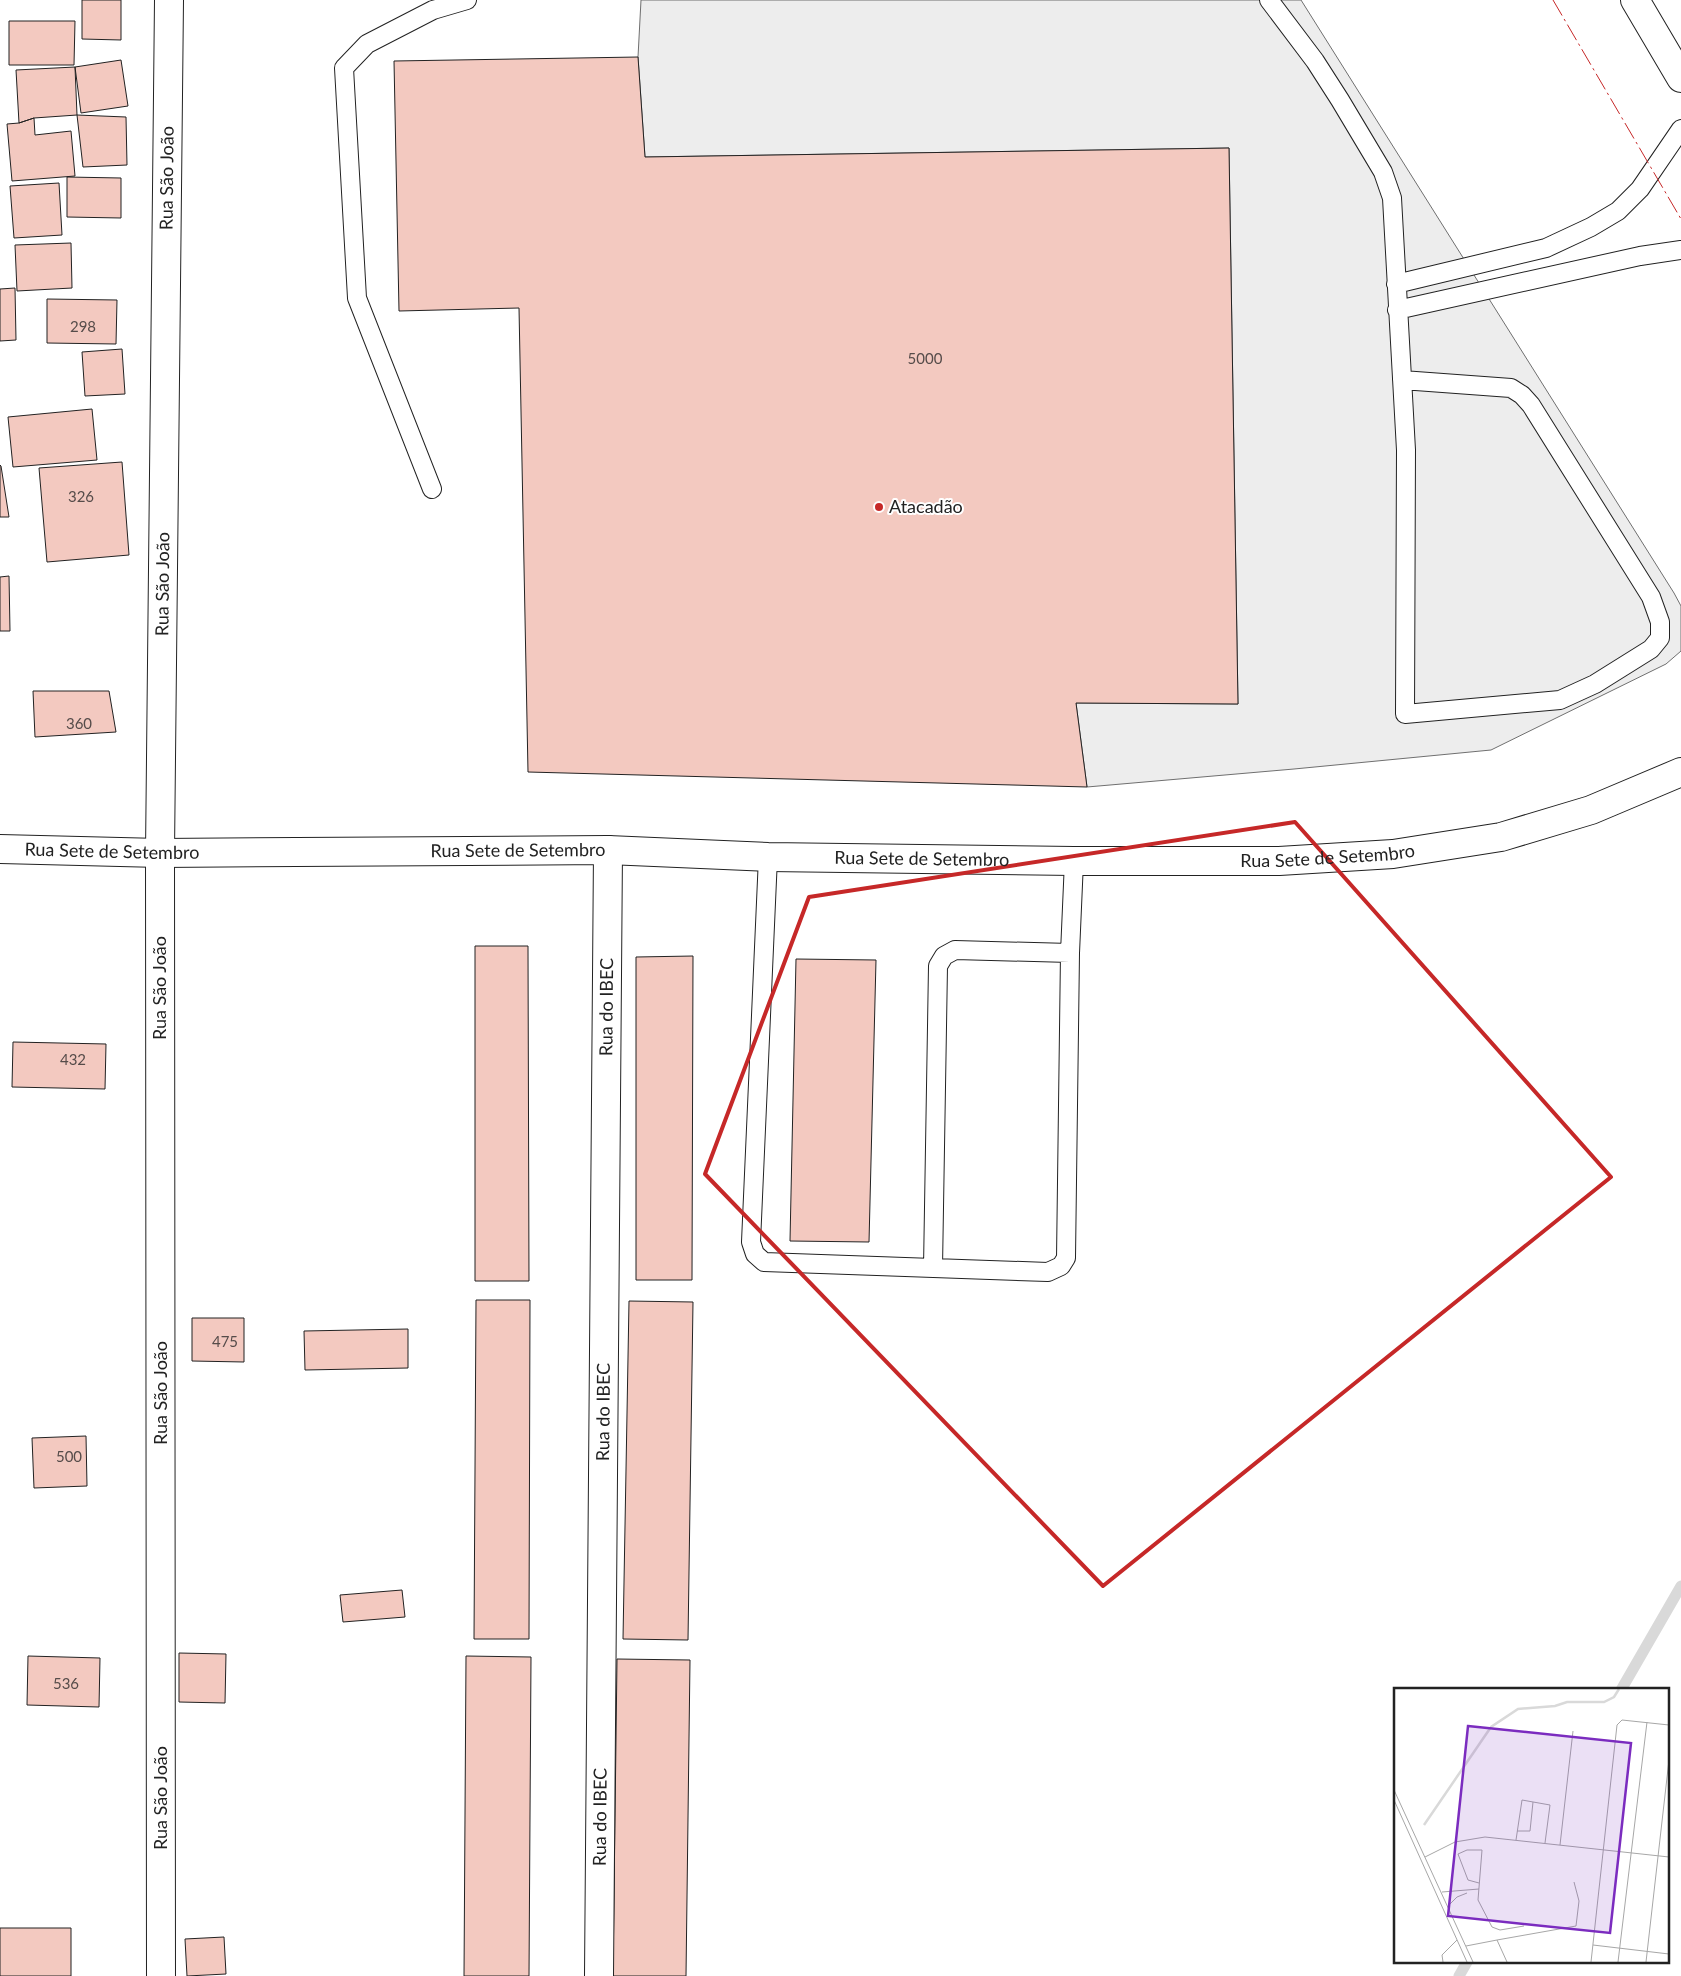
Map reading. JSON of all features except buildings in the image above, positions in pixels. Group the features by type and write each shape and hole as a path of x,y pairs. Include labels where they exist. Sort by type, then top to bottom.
{"street":[{"name":"Rua São João","path":"161,1976 160,853 169,0"},
{"path":"1636,0 1681,78"},
{"name":"Rua Sete de Setembro","path":"0,849 160,853 608,850 768,857 1074,861 1279,861 1392,854 1501,836 1591,810 1681,772"},
{"name":"Rua do IBEC","path":"599,1976 608,850"}],"lane":[{"path":"432,489 357,298 344,68 367,44 433,10 467,0"},
{"path":"1269,0 1315,61 1383,172 1392,198 1397,310 1406,450 1405,714 1560,700 1595,684 1651,649 1660,638 1660,622 1651,597 1540,420 1522,395 1510,388 1402,380"},
{"path":"1396,284 1546,248 1591,226 1618,211 1640,189 1681,129"},
{"path":"1397,310 1640,256 1681,250"},
{"path":"768,857 751,1242 755,1254 764,1262 1048,1272 1061,1266 1066,1258 1070,952 1074,861"},
{"path":"933,1268 938,966 944,956 955,950 1070,952"}],"highlighted area":[{"path":"1295,822 1611,1177 1103,1586 705,1174 809,897"}],"shaded area":[{"path":"641,0 1301,0 1674,593 1681,606 1681,651 1666,664 1491,750 1087,787 1076,703 1238,704 1229,148 645,157 638,57"}],"waterway":[{"path":"1622,1688 1681,1586"},
{"path":"1459,1976 1466,1964"}],"power":[{"path":"1553,0 1681,219"}],"place":[{"name":"Atacadão","path":"879,507"}]}
